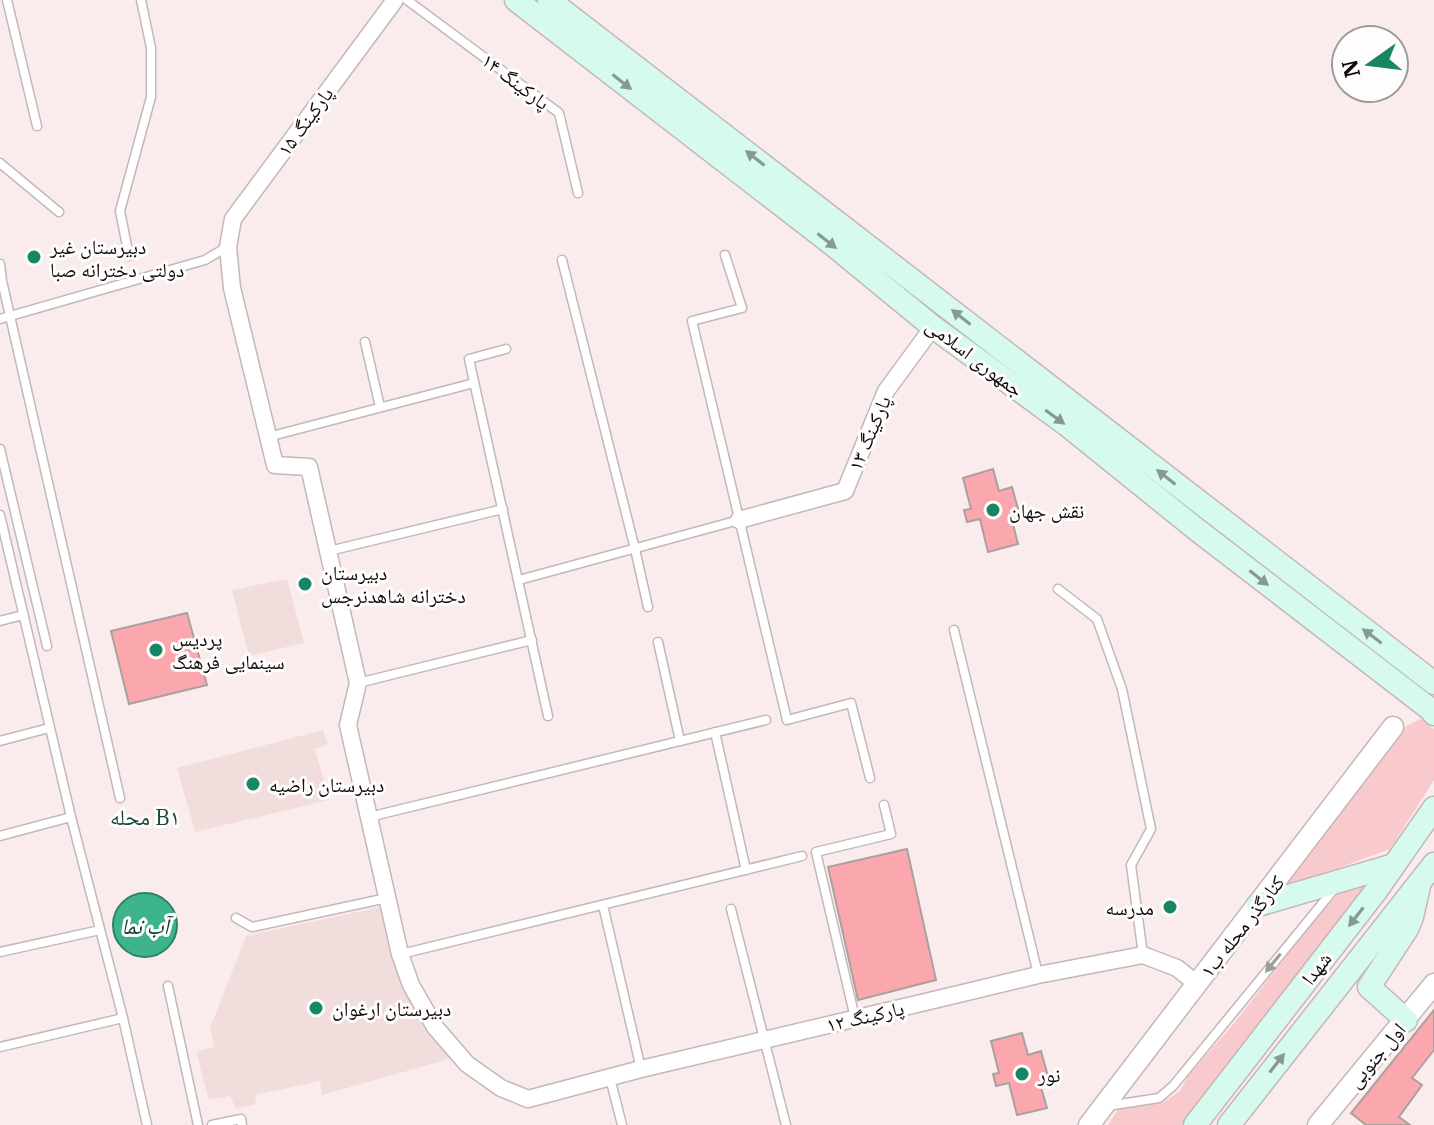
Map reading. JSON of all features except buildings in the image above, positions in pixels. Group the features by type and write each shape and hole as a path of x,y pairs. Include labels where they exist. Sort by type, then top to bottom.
{"main road":[{"name":"جمهوری اسلامی","path":"516,0 582,38 1434,683"},
{"name":"جمهوری اسلامی","path":"549,0 582,38 933,327 1067,425 1434,714"},
{"name":"شهدا","path":"1195,1125 1434,808"},
{"path":"1258,905 1394,865"},
{"path":"1406,1020 1369,987 1407,929 1427,872"},
{"name":"شهدا","path":"1229,1125 1427,872"}],"street":[{"name":"پارکینگ ۱۵","path":"228,247 233,219 395,0"},
{"path":"228,247 232,288 275,465 309,467 358,683 348,725 400,954"},
{"name":"پارکینگ ۱۳","path":"739,520 845,491 886,391 933,327"},
{"name":"کنارگذر محله ب۱","path":"1089,1125 1393,727"},
{"name":"پارکینگ ۱۲","path":"400,954 411,985 435,1027 467,1064 501,1088 528,1099 641,1069 1038,975 1143,955"},
{"path":"1143,955 1177,968 1197,984"},
{"name":"اول جنوبی","path":"1318,1125 1434,984"}],"lane":[{"path":"7,0 37,126"},
{"path":"129,256 120,211 151,97 151,48 141,0"},
{"name":"پارکینگ ۱۴","path":"407,0 559,113 578,193"},
{"path":"0,163 59,212"},
{"path":"0,319 205,260 228,247"},
{"path":"725,255 742,308 692,321 787,720 851,703 870,778"},
{"path":"562,260 648,607"},
{"path":"0,264 120,798"},
{"path":"365,342 380,407"},
{"path":"506,349 469,359 548,716"},
{"path":"268,437 474,383"},
{"path":"0,449 47,646"},
{"path":"329,551 503,509"},
{"path":"0,515 147,1125"},
{"path":"519,580 739,520"},
{"path":"1058,589 1097,619 1122,689 1151,829 1131,865 1143,955"},
{"path":"0,621 23,615"},
{"path":"954,630 1038,975"},
{"path":"358,683 532,640"},
{"path":"658,642 680,741"},
{"path":"369,817 766,720"},
{"path":"0,741 49,728"},
{"path":"715,732 746,870"},
{"path":"855,1018 816,852 891,834 884,805"},
{"path":"0,836 71,817"},
{"path":"400,954 802,856"},
{"path":"1102,1107 1159,1098 1173,1086 1340,881"},
{"path":"236,918 252,927 387,898"},
{"path":"603,905 641,1069"},
{"path":"731,909 786,1125"},
{"path":"0,952 100,930"},
{"path":"168,986 198,1125"},
{"path":"0,1047 123,1018"},
{"path":"610,1078 622,1125"},
{"path":"212,1125 241,1119 242,1125"}],"shaded area":[{"path":"287,579 304,643 249,656 232,590"},
{"path":"1421,719 1434,729 1434,780 1390,849 1284,888 1405,727"},
{"name":"دبیرستان راضیه","path":"323,730 328,744 315,749 329,800 195,832 177,768"},
{"path":"1377,878 1182,1125 1108,1125 1119,1108 1162,1103 1180,1091 1188,1076 1337,895"},
{"name":"دبیرستان ارغوان","path":"380,907 402,988 430,1033 453,1058 322,1095 320,1081 255,1095 256,1104 236,1109 230,1096 209,1100 196,1052 214,1047 210,1028 246,936"}],"water":[{"name":"آب نما","path":"145,893 168,902 177,925 168,948 145,957 122,948 113,925 122,902"}],"place":[{"name":"دبیرستان غیر دولتی دخترانه صبا","path":"34,257"},
{"name":"نقش جهان","path":"993,510"},
{"name":"دبیرستان دخترانه شاهدنرجس","path":"305,584"},
{"name":"پردیس سینمایی فرهنگ","path":"156,650"},
{"name":"دبیرستان راضیه","path":"253,784"},
{"name":"مدرسه","path":"1170,907"},
{"name":"دبیرستان ارغوان","path":"316,1008"},
{"name":"نور","path":"1022,1074"}],"district":[{"name":"محله B۱","path":"145,816"}]}
